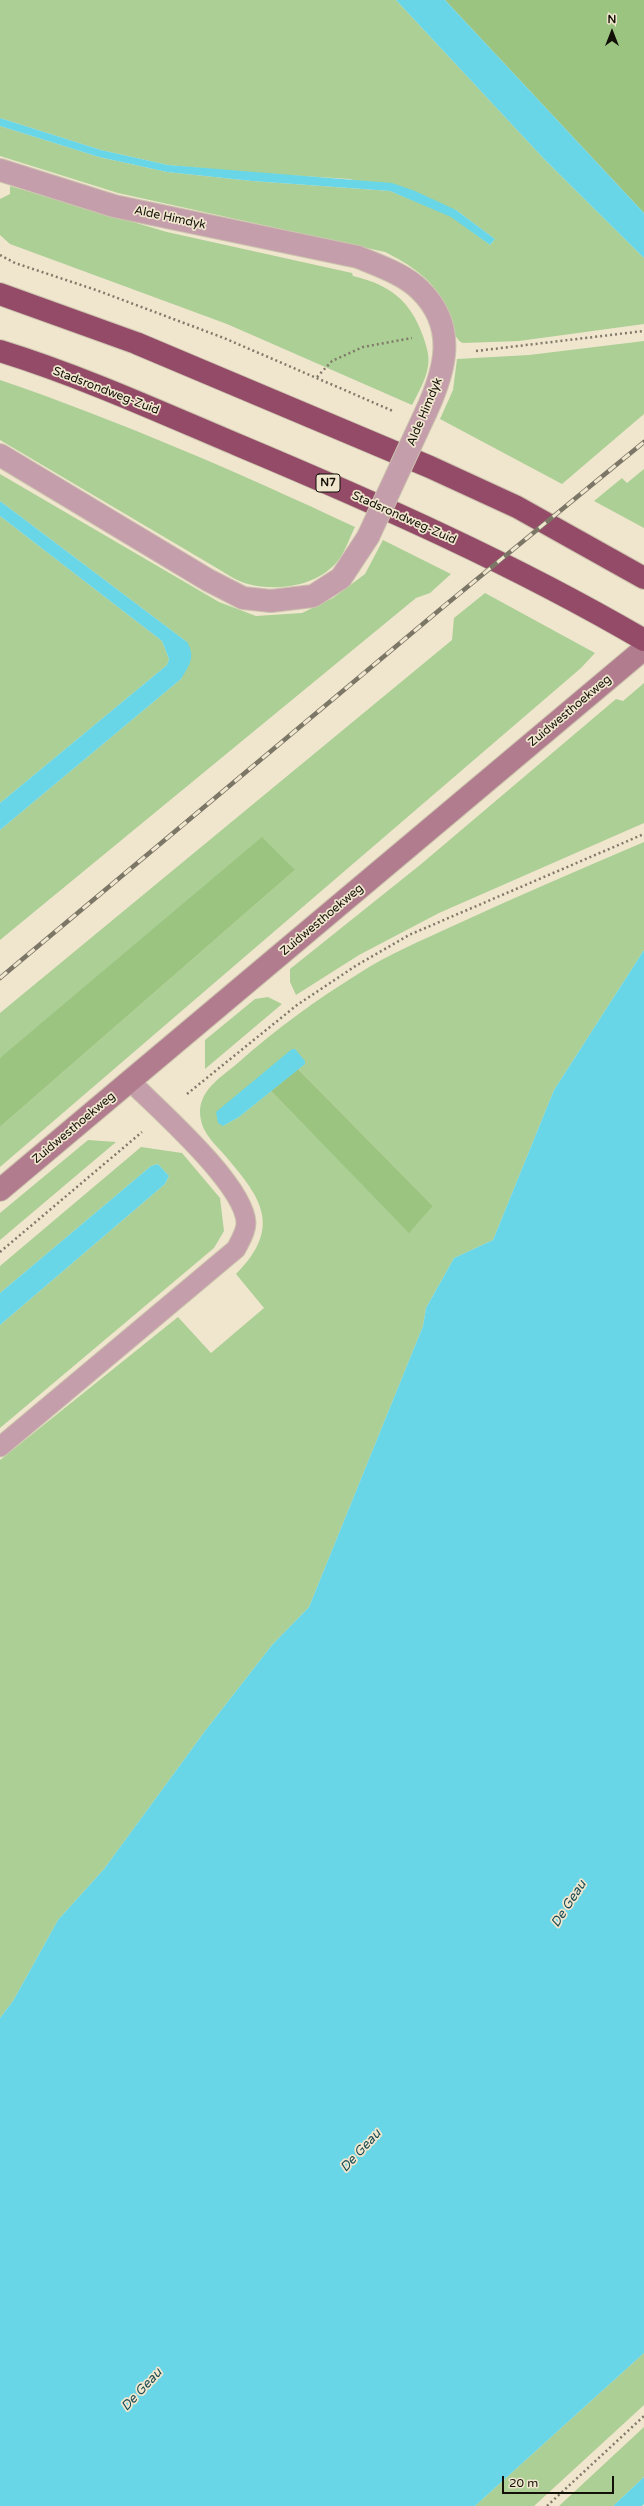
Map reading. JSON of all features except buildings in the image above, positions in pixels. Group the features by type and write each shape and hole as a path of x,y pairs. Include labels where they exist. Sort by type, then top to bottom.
{"highway":[{"path":"0,294 136,343 422,464 517,507 644,578"},
{"name":"Stadsrondweg-Zuid","path":"0,352 155,410 442,534 543,584 644,640"}],"street":[{"name":"Alde Himdyk","path":"0,170 114,206 358,257 394,272 420,290 434,307 445,344 440,383 368,538 341,578 313,596 271,601 243,598 208,580 0,456"},
{"name":"Zuidwesthoekweg","path":"0,1190 644,649"}],"lane":[{"path":"0,1447 236,1249 243,1234 246,1224 236,1196 215,1167 130,1080"}],"path":[{"path":"318,377 332,361 363,347 445,344 518,348 644,331"},
{"path":"0,1252 163,1114 280,1018 363,962 409,935 457,913 644,834"},
{"path":"547,2506 644,2416"}],"green space":[{"path":"0,0 396,0 545,160 644,258 644,324 519,341 463,343 456,337 447,309 434,287 420,273 385,252 118,193 0,156 0,126 99,157 167,172 252,181 390,191 451,216 490,245 495,239 456,210 350,179 253,173 168,165 101,150 0,118"},
{"path":"445,0 644,0 644,213"},
{"path":"10,186 167,232 352,273 353,276 378,284 397,296 412,313 418,323 423,336 428,358 426,376 422,386 412,405 227,324 10,244 0,235 0,199 10,194"},
{"path":"644,341 644,414 562,484 440,419 453,390 457,359 529,355"},
{"path":"0,380 135,430 268,487 355,527 340,558 322,575 310,581 285,587 273,587 248,584 240,581 0,440"},
{"path":"644,469 644,528 594,501 622,478 627,483"},
{"path":"0,474 219,602 256,616 302,613 333,598 365,574 383,540 451,574 430,593 416,598 0,940 0,830 181,679 187,642 0,501"},
{"path":"0,516 162,641 169,659 167,665 0,803"},
{"path":"485,593 595,653 581,668 0,1167 0,1127 295,870 0,1058 0,1013 452,640 454,618"},
{"path":"644,683 644,823 439,913 359,955 296,995 290,982 290,969 420,865 616,699 623,701"},
{"path":"262,837 295,870 0,1127 0,1058"},
{"path":"644,842 644,950 554,1090 493,1240 454,1258 426,1308 423,1326 309,1607 272,1645 205,1731 104,1869 58,1920 13,2001 0,2018 0,1460 178,1317 211,1353 264,1308 236,1274 251,1256 260,1240 263,1225 261,1211 255,1196 246,1182 210,1138 200,1117 201,1103 204,1096 214,1083 267,1038 297,1015 369,967 479,914","holes":["298,1069 433,1206 409,1232 271,1091 239,1117 223,1126"]},
{"path":"268,997 282,1004 205,1069 205,1040 255,999"},
{"path":"298,1069 433,1206 409,1233 271,1091"},
{"path":"88,1140 116,1142 0,1240 0,1213"},
{"path":"141,1147 182,1153 220,1198 224,1231 214,1248 0,1428 0,1325 165,1184 169,1176 158,1164 151,1166 0,1293 0,1266"},
{"path":"644,2353 644,2405 534,2506 475,2506"},
{"path":"644,2427 644,2477 613,2506 559,2506"}],"water":[{"path":"396,0 445,0 644,213 644,258 545,160"},
{"path":"0,118 101,150 168,165 392,183 415,191 456,210 495,239 490,245 451,217 390,191 252,181 167,172 99,157 0,126"},
{"path":"0,501 187,642 190,647 191,657 189,666 181,679 0,830 0,803 167,665 169,659 162,641 0,516"},
{"name":"De Geau","path":"644,950 644,2353 475,2506 0,2506 0,2018 13,2001 58,1920 104,1869 205,1731 272,1645 309,1607 423,1326 426,1308 454,1258 493,1240 554,1090"},
{"path":"292,1049 295,1049 305,1061 305,1064 239,1117 223,1126 218,1123 216,1112"},
{"path":"158,1164 169,1176 165,1184 0,1325 0,1293 151,1166"},
{"path":"644,2477 644,2504 642,2506 613,2506"}],"railway":[{"path":"0,978 443,607 644,442"}]}
